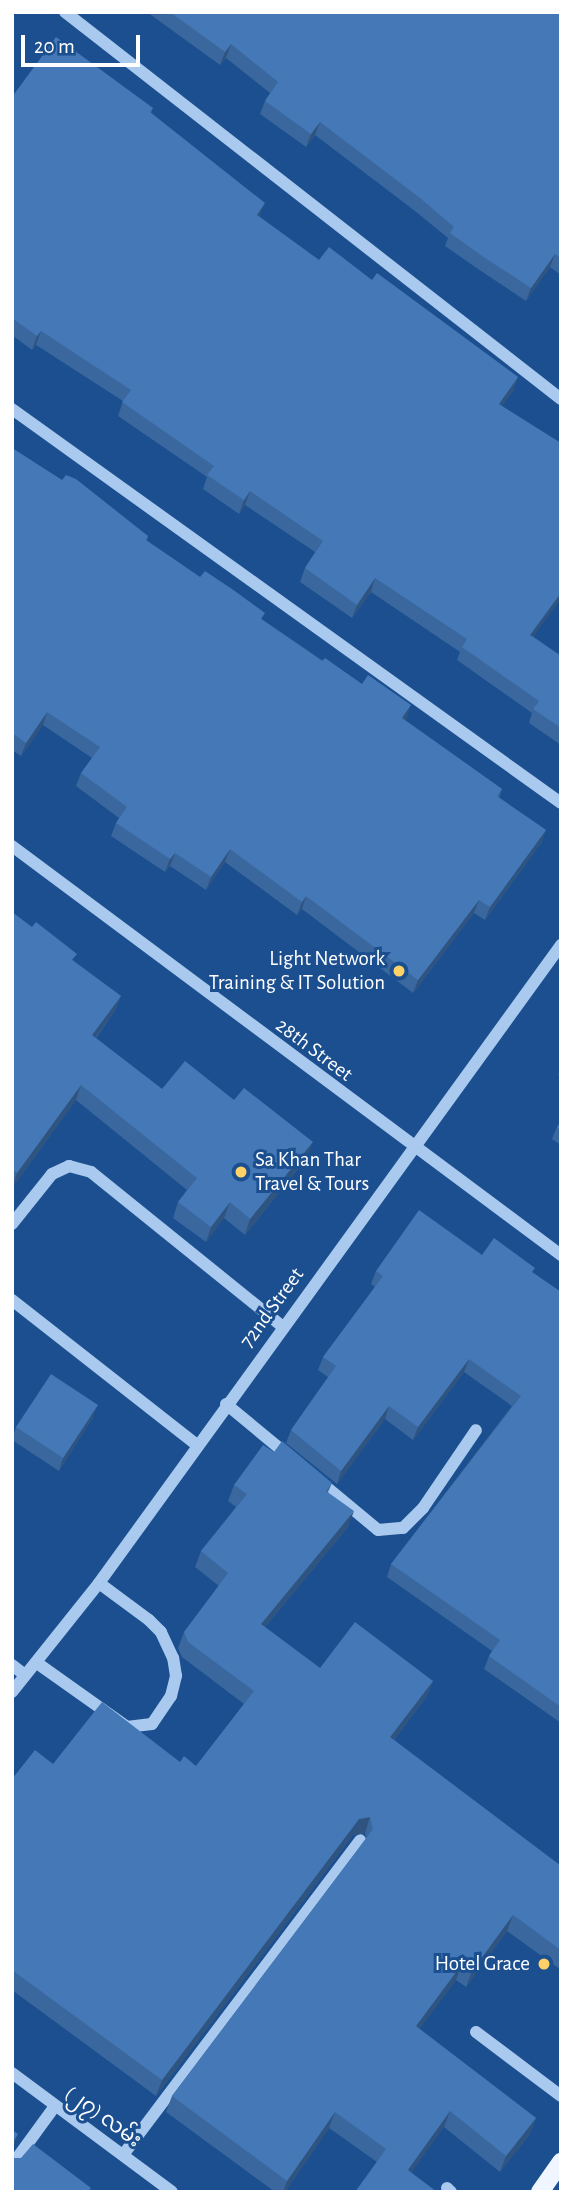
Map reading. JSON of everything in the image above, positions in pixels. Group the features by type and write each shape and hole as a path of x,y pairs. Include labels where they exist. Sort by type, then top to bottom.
{"main road":[{"path":"540,2192 561,2162"}],"street":[{"path":"65,12 561,399"},
{"path":"12,409 561,803"},
{"name":"28th Street","path":"12,846 412,1148 561,1255"},
{"name":"72nd Street","path":"12,1692 99,1583 226,1404 561,945"},
{"path":"12,1224 52,1174 69,1166 91,1172 283,1327"},
{"path":"12,1300 197,1445"},
{"path":"226,1404 379,1530 403,1528 423,1508 476,1430"},
{"path":"37,1663 127,1727 152,1724 171,1696 176,1676 173,1658 161,1632 99,1583"},
{"path":"12,1665 25,1675"},
{"path":"123,2155 360,1840"},
{"path":"476,2032 561,2096"},
{"name":"(၂၇) လမ်း","path":"12,2073 172,2192"},
{"path":"12,2165 55,2106"}],"building":[{"path":"170,12 561,12 561,258 555,254 531,288 450,233 454,227 320,122 311,134 265,101 278,82 231,44 225,52"},
{"path":"56,37 153,108 150,112 265,203 257,215 319,260 329,247 372,280 377,273 518,377 499,404 561,443 561,593 530,635 561,656 561,728 533,709 539,701 462,647 467,639 375,578 357,605 305,568 323,541 250,491 244,500 207,475 214,466 122,402 131,390 41,331 37,336 12,318 12,97"},
{"path":"12,448 62,480 66,475 76,479 148,536 146,540 200,577 205,571 232,589 265,613 261,619 322,661 325,658 362,684 368,675 411,705 402,718 502,789 497,796 546,830 490,907 479,900 418,980 306,896 302,902 230,849 211,877 175,853 170,859 116,823 127,807 81,773 100,747 47,712 26,743 12,733"},
{"path":"12,912 32,927 36,922 77,954 72,960 121,996 92,1035 162,1089 185,1061 234,1100 244,1088 313,1142 250,1219 230,1202 211,1227 178,1202 197,1178 81,1085 17,1173 12,1169"},
{"path":"419,1210 482,1255 494,1238 535,1268 532,1272 561,1292 561,1707 489,1656 500,1640 391,1564 521,1396 469,1359 418,1427 389,1406 341,1471 291,1430 336,1366 323,1357 383,1276 376,1271"},
{"path":"51,1374 98,1405 63,1458 16,1427"},
{"path":"282,1441 332,1483 326,1491 354,1511 261,1624 320,1668 355,1622 433,1681 390,1737 561,1866 561,1950 513,1915 472,1971 462,1964 416,2026 536,2118 506,2156 450,2111 408,2170 437,2192 355,2192 386,2149 335,2112 287,2181 172,2096 373,1829 370,1817 359,1819 162,2080 12,1970 12,1779 35,1750 53,1764 102,1702 180,1762 184,1756 196,1766 254,1691 188,1642 184,1632 228,1573 201,1551 247,1494 234,1485 263,1445 274,1452"},
{"path":"12,2130 18,2134 12,2144"},
{"path":"33,2144 91,2188 88,2192 12,2192 12,2157 21,2158"}],"place":[{"name":"Light Network Training & IT Solution","path":"399,971"},
{"name":"Sa Khan Thar Travel & Tours","path":"241,1172"},
{"name":"Hotel Grace","path":"544,1964"}]}
